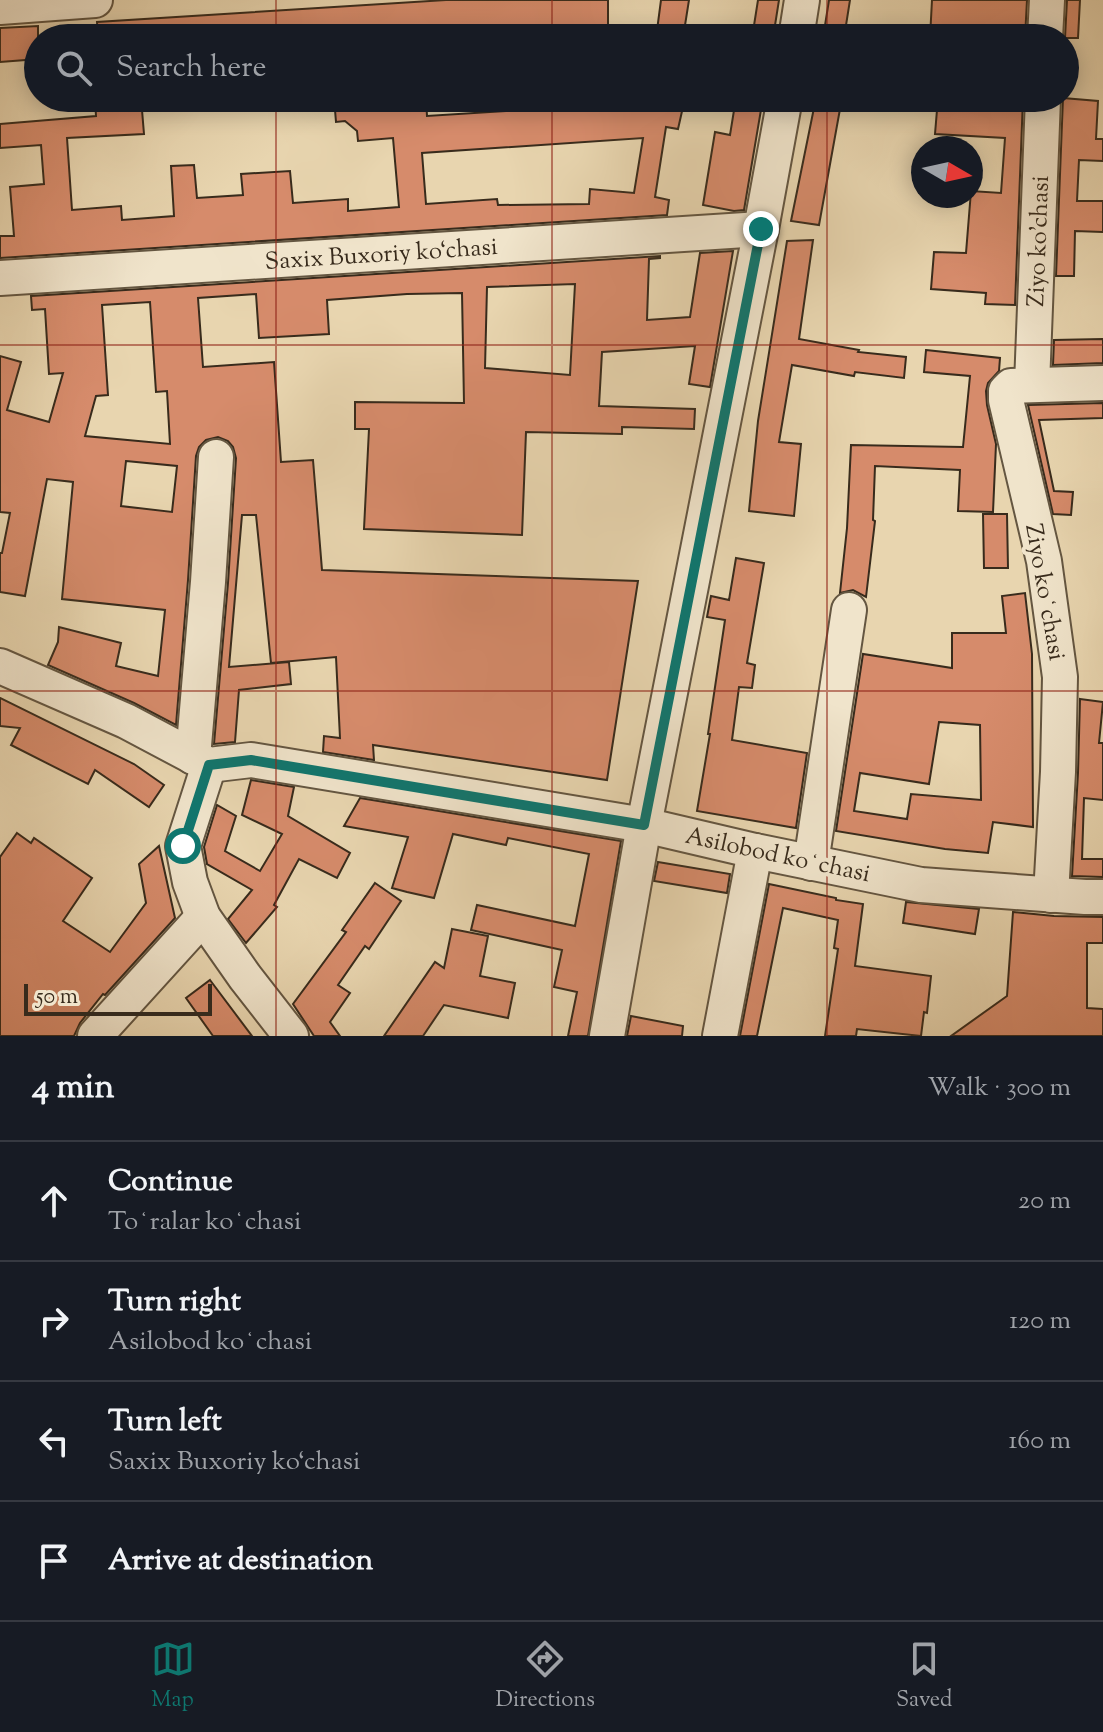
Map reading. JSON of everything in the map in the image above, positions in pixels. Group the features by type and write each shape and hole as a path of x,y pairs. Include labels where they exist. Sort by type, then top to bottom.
{"street":[{"path":"0,7 95,0"},
{"path":"798,24 802,0"},
{"path":"1046,24 1047,0"},
{"path":"607,1036 644,825 782,112"},
{"name":"Ziyo ko'chasi","path":"1032,385 1042,112"},
{"name":"Saxix Buxoriy ko‘chasi","path":"0,278 761,229"},
{"path":"1032,385 1103,383"},
{"name":"Ziyo koʻchasi","path":"1032,385 1011,386 1006,391 1006,400 1044,561 1060,677 1051,895"},
{"path":"216,457 201,761 183,846 190,882 203,917 291,1036"},
{"path":"811,863 849,610"},
{"path":"0,666 126,721 201,761"},
{"name":"Asilobod koʻchasi","path":"201,761 251,760 644,825 921,885 1103,897"},
{"path":"720,1036 755,851"},
{"path":"95,1036 203,917"}],"building":[{"path":"446,0 608,0 608,24 97,22"},
{"path":"661,0 689,0 685,24 658,24"},
{"path":"758,0 779,0 775,24 754,24"},
{"path":"829,0 850,0 846,24 825,24"},
{"path":"932,0 1027,0 1026,24 931,24"},
{"path":"1067,0 1080,0 1079,24 1066,24"},
{"path":"24,27 24,60 0,62 0,28"},
{"path":"1079,99 1098,101 1096,139 1103,139 1103,161 1079,160 1077,201 1103,201 1103,232 1075,231 1074,276 1056,276 1062,112 1079,112"},
{"path":"96,112 142,112 144,134 67,138 72,210 121,206 122,220 174,216 171,166 194,165 197,198 243,195 241,174 290,171 293,203 348,199 348,211 399,207 393,138 358,141 357,131 345,121 336,122 335,112 427,112 427,116 490,112 682,112 678,129 666,127 655,197 669,200 667,215 0,258 0,236 14,236 10,187 44,184 41,145 0,148 0,124 96,116","holes":["643,138 634,193 590,189 589,204 498,205 497,199 426,204 422,153"]},
{"path":"734,112 761,112 744,210 703,205 715,132 730,135"},
{"path":"813,112 839,112 819,225 791,221"},
{"path":"937,112 1022,112 1015,305 985,304 986,293 931,289 934,252 966,253 970,208 983,208 983,192 1001,193 1005,138 935,134"},
{"path":"813,240 799,339 858,352 906,357 904,378 855,372 854,376 792,365 779,442 801,444 794,516 749,511 758,421 787,241"},
{"path":"733,251 710,387 689,384 695,346 602,352 599,406 695,409 694,429 622,427 622,434 526,432 522,535 364,529 369,429 355,429 355,402 464,403 462,293 327,300 329,334 259,338 256,294 198,298 203,367 274,362 281,462 313,460 322,570 638,581 607,780 373,745 374,760 323,752 324,736 340,738 336,657 271,663 256,515 242,515 229,667 289,662 291,684 239,690 235,742 214,744 236,458 228,441 218,437 206,440 196,456 176,725 48,665 58,642 59,627 121,643 116,666 158,676 165,610 62,599 73,482 47,479 25,596 0,592 0,553 10,513 0,512 0,356 21,362 7,410 49,422 63,373 49,374 45,309 32,310 31,296 660,256 649,259 647,320 690,317 700,253","holes":["575,284 570,375 485,368 487,287","150,302 156,392 167,391 170,444 85,436 96,396 108,395 102,305","126,461 177,466 172,512 121,506"]},
{"path":"1103,339 1103,363 1053,365 1054,340"},
{"path":"926,350 1000,358 999,371 988,383 986,391 996,444 993,512 958,511 960,470 875,466 875,521 866,597 853,590 840,593 851,445 963,447 970,376 924,372"},
{"path":"1103,403 1103,418 1039,420 1054,491 1073,492 1071,515 1053,514 1028,405"},
{"path":"983,514 1007,514 1008,568 984,568"},
{"path":"736,558 764,563 747,663 755,665 752,688 739,687 732,740 807,753 796,828 697,811 725,620 707,617 711,596 729,600"},
{"path":"1025,593 1032,654 1033,827 993,822 988,853 836,831 863,654 952,668 952,633 1006,633 1002,596","holes":["939,722 980,725 981,800 911,794 907,819 854,811 860,773 929,784"]},
{"path":"0,698 134,764 164,785 149,807 95,770 88,784 11,745 20,728 0,726"},
{"path":"1080,699 1103,702 1099,743 1103,743 1103,800 1084,798 1082,859 1103,859 1103,877 1072,876"},
{"path":"251,780 294,787 288,816 350,853 337,878 299,859 274,905 277,907 246,943 228,919 252,890 207,864 204,847 217,805 236,816 225,851 260,871 282,834 242,815"},
{"path":"360,798 621,841 588,1036 568,1036 577,992 554,987 562,950 471,930 477,905 575,926 589,854 508,838 506,845 453,834 434,898 407,892 392,888 408,837 344,826"},
{"path":"17,833 31,843 34,838 92,878 63,921 110,952 146,903 139,864 159,846 175,918 103,994 80,1023 74,1036 0,1036 0,857"},
{"path":"658,862 730,874 727,893 654,881"},
{"path":"375,883 401,901 369,949 365,946 338,985 350,993 330,1022 340,1036 314,1036 293,1004 346,932 342,930"},
{"path":"769,884 863,904 855,966 931,976 921,1036 857,1029 856,1036 825,1036 838,949 834,948 838,920 783,908 757,1036 740,1036"},
{"path":"906,902 979,909 975,934 903,923"},
{"path":"1013,912 1103,917 1103,943 1087,943 1087,1008 1103,1009 1103,1036 951,1036 1007,996"},
{"path":"452,929 488,936 480,976 515,983 508,1018 444,1005 423,1036 384,1036 435,962 444,968"},
{"path":"210,980 252,1036 213,1036 186,998"},
{"path":"631,1016 683,1026 682,1036 627,1036"}],"route":[{"path":"183,846 209,765 251,760 644,825 761,229"}]}
